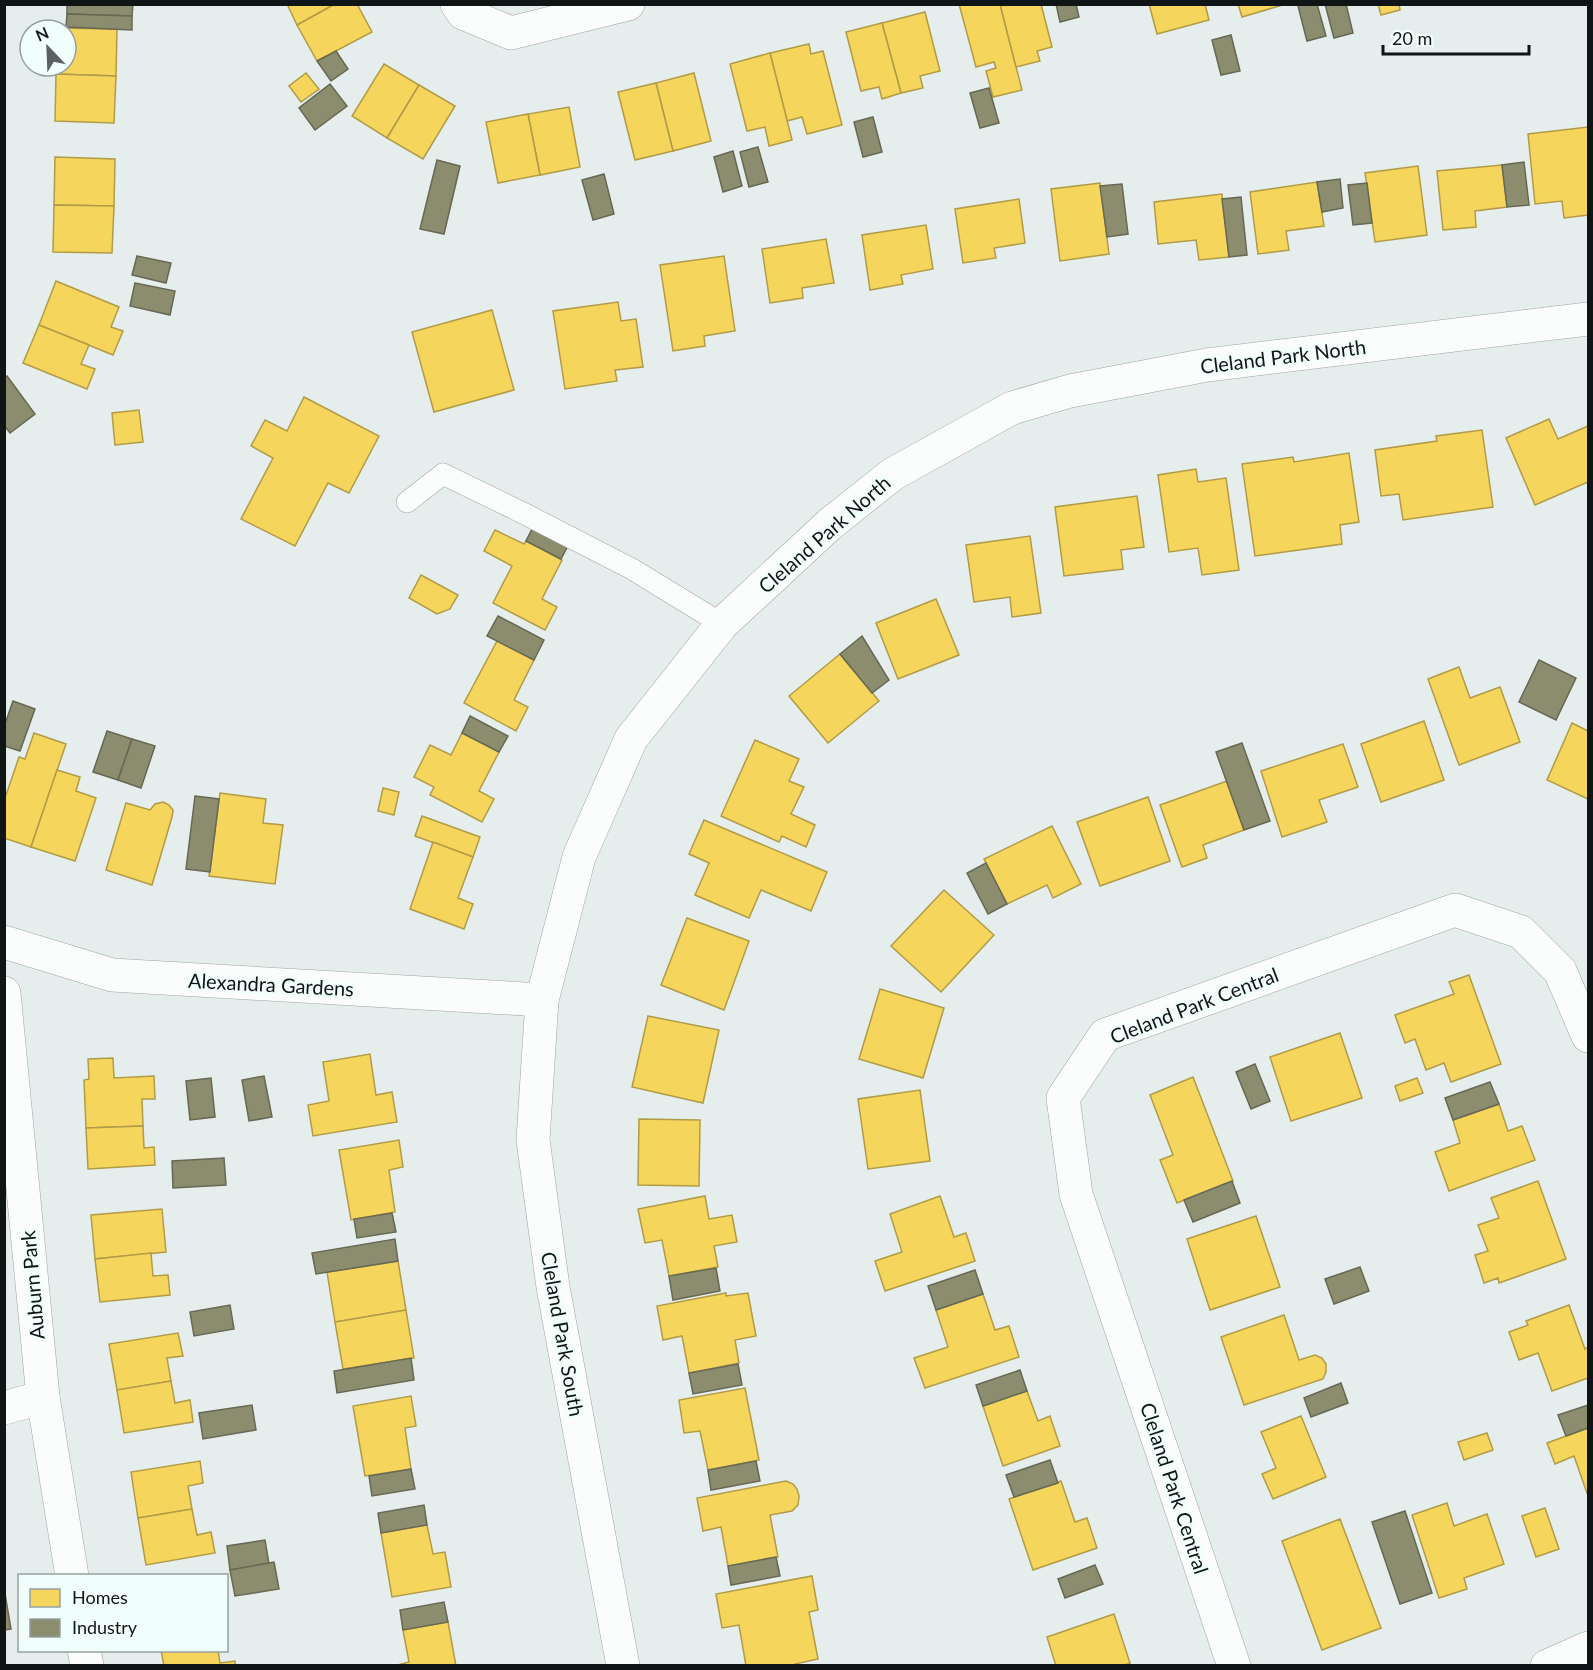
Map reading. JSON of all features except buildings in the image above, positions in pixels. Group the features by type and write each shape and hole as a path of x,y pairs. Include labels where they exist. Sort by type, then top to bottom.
{"street":[{"path":"457,4 463,13 511,33 628,4"},
{"name":"Cleland Park North","path":"542,1000 579,857 631,739 722,624 830,524 893,474 1012,408 1070,391 1207,365 1588,319"},
{"name":"Cleland Park Central","path":"1234,1665 1076,1194 1063,1098 1105,1035 1455,910 1521,932 1560,971 1588,1036"},
{"name":"Alexandra Gardens","path":"4,942 112,975 542,1000"},
{"name":"Auburn Park","path":"4,993 43,1397 72,1574"},
{"name":"Cleland Park South","path":"542,1000 533,1140 553,1287 623,1665"},
{"path":"4,1408 43,1397"},
{"path":"1547,1665 1588,1648"}],"lane":[{"path":"407,502 443,474 632,569 722,624"}]}
